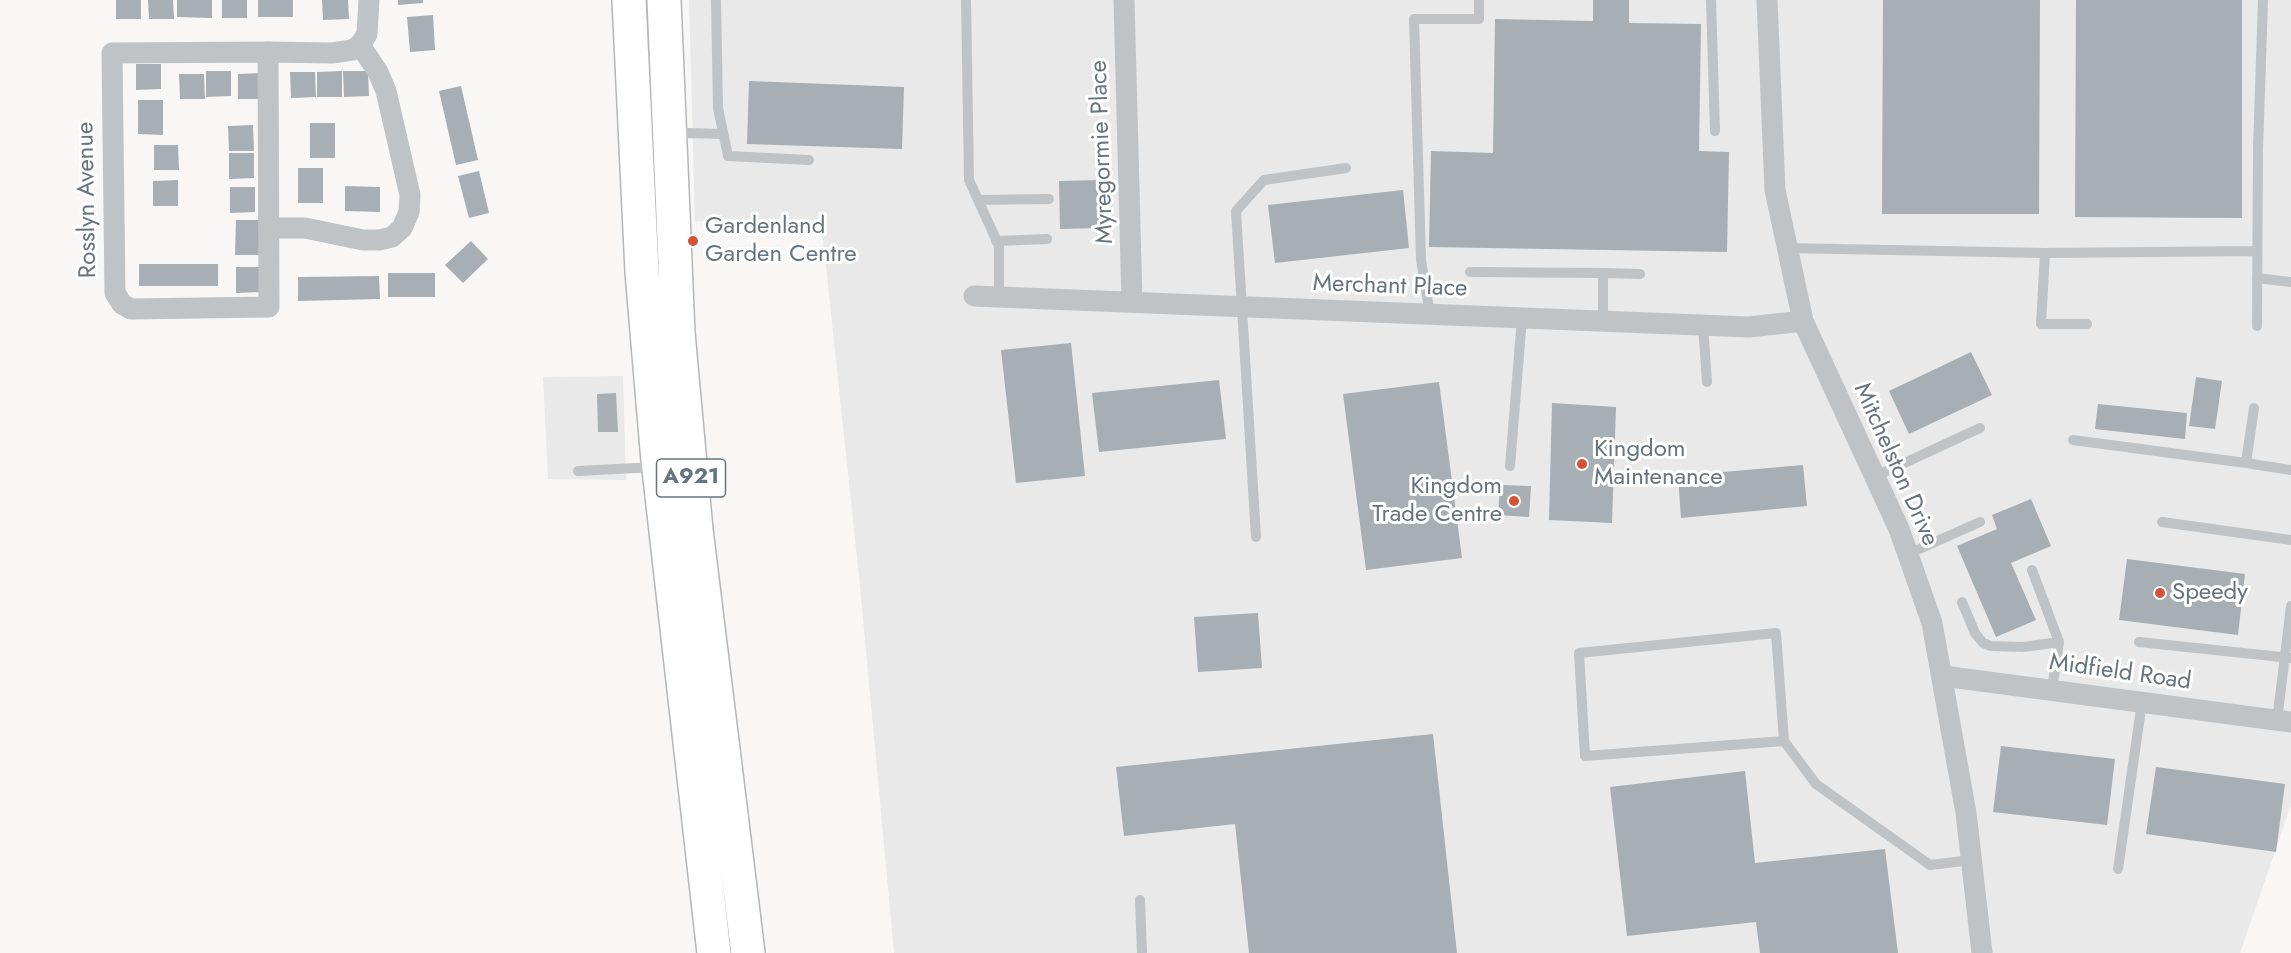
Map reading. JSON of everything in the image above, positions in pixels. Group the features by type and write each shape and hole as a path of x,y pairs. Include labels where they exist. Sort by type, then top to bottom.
{"main road":[{"name":"A921","path":"629,0 642,272 659,467 714,953"},
{"name":"A921","path":"664,0 666,84 679,143 678,333 696,530 748,953"}],"street":[{"path":"360,45 378,72 410,195 409,212 402,228 392,237 363,240 305,228 269,228 268,52 352,50 360,45 367,34 369,0"},
{"name":"Myregormie Place","path":"1124,0 1132,302"},
{"name":"Mitchelston Drive","path":"1767,0 1775,190 1803,321 1908,555 1932,623 1943,676 1972,860 1982,953"},
{"name":"Rosslyn Avenue","path":"268,52 112,53 115,293 122,304 131,309 269,307 269,228"},
{"name":"Merchant Place","path":"974,296 1749,327 1803,321"},
{"name":"Midfield Road","path":"1943,676 2284,722"},
{"path":"740,895 756,953"}],"lane":[{"path":"716,0 718,108 728,156 808,160"},
{"path":"966,0 969,180 999,246 999,297"},
{"path":"1430,314 1421,260 1414,19 1479,19 1479,0"},
{"path":"1711,0 1715,131"},
{"path":"2257,326 2263,0"},
{"path":"666,84 681,118 683,129 679,143 722,134"},
{"path":"1256,537 1240,306 1236,211 1264,180 1346,168"},
{"path":"978,200 1049,199"},
{"path":"996,241 1047,239"},
{"path":"1787,248 2045,253 2257,251"},
{"path":"2045,253 2041,324 2087,324"},
{"path":"1470,272 1640,273"},
{"path":"1603,321 1604,273"},
{"path":"2257,278 2291,282"},
{"path":"1510,466 1522,318"},
{"path":"1703,325 1707,382"},
{"path":"2246,463 2254,408"},
{"path":"1874,477 1980,428"},
{"path":"2073,440 2291,470"},
{"path":"578,471 659,467"},
{"path":"1908,555 1980,522"},
{"path":"2162,522 2291,540"},
{"path":"2032,570 2059,642 2052,690"},
{"path":"1962,602 1975,633 1983,643 1991,646 2023,647 2059,642"},
{"path":"2284,722 2291,606"},
{"path":"1784,741 1585,756 1579,653 1776,633 1784,741 1816,784 1930,865 1972,860"},
{"path":"2139,642 2288,657"},
{"path":"2118,869 2142,702"},
{"path":"1140,900 1142,953"}],"shaded area":[{"path":"689,0 2291,0 2291,805 2240,953 894,953 860,586 822,229 695,221"},
{"path":"623,376 626,480 548,479 543,377"}],"building":[{"path":"116,0 141,0 141,19 116,19"},
{"path":"148,0 173,0 174,19 149,19"},
{"path":"177,0 212,0 212,18 177,17"},
{"path":"222,0 247,0 247,18 222,18"},
{"path":"258,0 293,0 293,17 258,17"},
{"path":"322,0 348,0 349,19 323,20"},
{"path":"398,0 423,0 423,3 398,5"},
{"path":"1593,0 1629,0 1629,23 1701,24 1699,151 1729,152 1727,252 1429,247 1431,151 1493,153 1495,19 1593,21"},
{"path":"1883,0 2040,0 2039,214 1882,214"},
{"path":"2076,0 2242,0 2242,218 2075,217"},
{"path":"433,15 435,50 410,52 407,17"},
{"path":"136,64 161,64 161,89 136,90"},
{"path":"206,71 231,71 231,96 206,97"},
{"path":"342,71 342,97 317,97 317,72"},
{"path":"343,71 368,71 369,96 344,97"},
{"path":"290,72 315,72 316,97 291,98"},
{"path":"263,73 263,99 238,99 238,74"},
{"path":"179,74 204,74 205,99 180,99"},
{"path":"749,81 904,87 902,149 747,144"},
{"path":"461,86 478,160 456,165 439,91"},
{"path":"138,100 163,100 163,135 138,134"},
{"path":"310,123 335,123 335,158 310,158"},
{"path":"253,125 254,151 229,151 228,126"},
{"path":"154,145 178,145 179,170 154,170"},
{"path":"229,153 254,153 254,178 229,179"},
{"path":"298,168 323,168 323,203 298,203"},
{"path":"479,171 489,213 469,218 458,176"},
{"path":"178,180 178,206 153,206 153,181"},
{"path":"1101,180 1102,228 1060,229 1059,181"},
{"path":"345,186 380,187 380,212 345,211"},
{"path":"230,187 255,187 255,212 230,213"},
{"path":"1403,190 1409,248 1275,263 1268,205"},
{"path":"236,220 261,220 260,255 235,255"},
{"path":"471,241 488,259 463,283 445,265"},
{"path":"139,264 218,264 218,286 139,286"},
{"path":"236,267 261,267 261,292 236,293"},
{"path":"388,273 435,273 435,297 388,297"},
{"path":"379,276 380,299 298,301 298,277"},
{"path":"1071,343 1085,476 1016,483 1001,350"},
{"path":"1971,352 1992,395 1909,434 1889,391"},
{"path":"2196,377 2222,381 2215,429 2189,426"},
{"path":"1219,380 1226,439 1099,452 1092,393"},
{"path":"1439,382 1462,558 1366,570 1343,394"},
{"path":"616,393 618,432 598,432 597,394"},
{"name":"Kingdom Maintenance","path":"1552,403 1616,407 1612,523 1549,520"},
{"path":"2098,404 2187,413 2185,439 2095,429"},
{"path":"1803,465 1807,506 1681,518 1678,476"},
{"name":"Kingdom Trade Centre","path":"1500,485 1531,486 1529,517 1498,515"},
{"path":"2031,499 2051,546 2011,563 2036,620 1996,637 1957,546 1997,529 1992,515"},
{"path":"2127,559 2245,574 2238,635 2119,620"},
{"path":"1258,613 1262,668 1198,672 1194,617"},
{"path":"1433,734 1457,953 1249,953 1235,824 1124,836 1116,767"},
{"path":"2001,746 2115,759 2107,825 1993,812"},
{"path":"2156,767 2285,784 2276,852 2146,834"},
{"path":"1745,771 1755,863 1885,849 1898,953 1760,953 1756,922 1627,936 1610,787"}],"place":[{"name":"Gardenland Garden Centre","path":"693,241"},
{"name":"Kingdom Maintenance","path":"1582,464"},
{"name":"Kingdom Trade Centre","path":"1514,501"},
{"name":"Speedy","path":"2160,593"}]}
